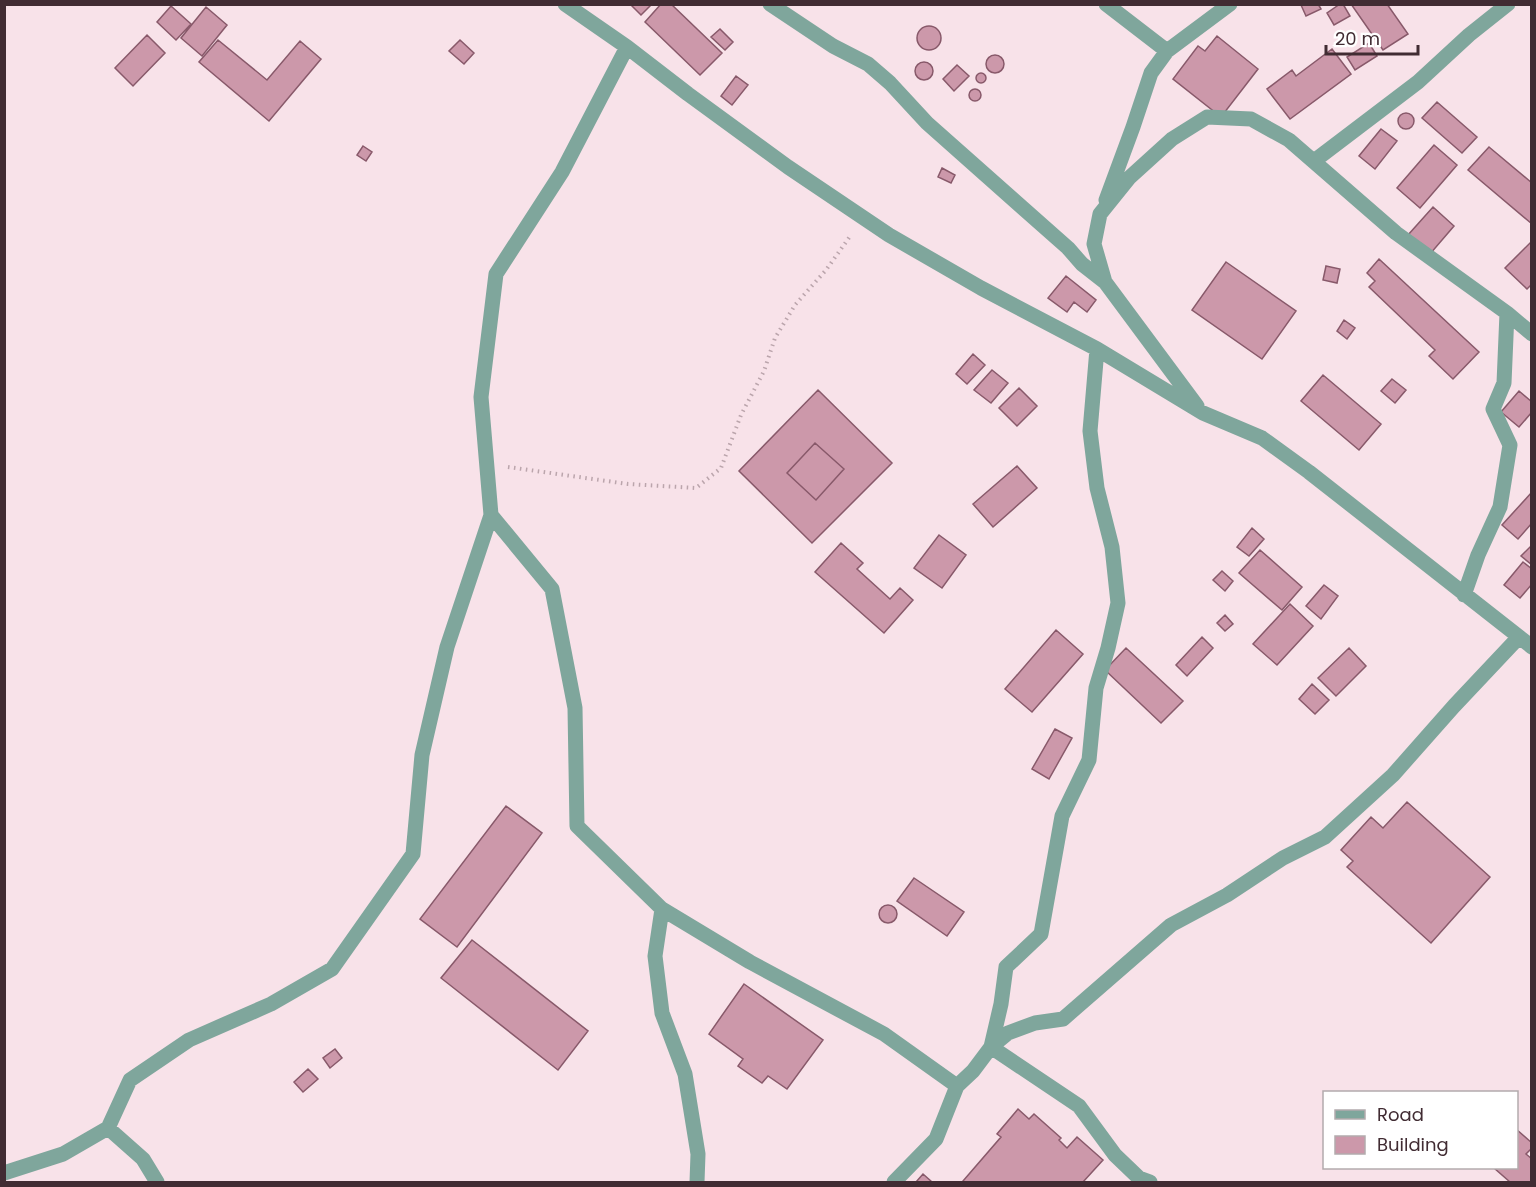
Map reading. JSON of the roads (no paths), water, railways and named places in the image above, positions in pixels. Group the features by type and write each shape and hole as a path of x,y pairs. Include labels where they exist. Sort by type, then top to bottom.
{"street":[{"path":"565,4 627,47 788,167 889,235 981,288 1097,349 1203,413 1262,438 1309,472 1532,647"},
{"path":"770,4 833,46 868,64 890,83 927,123 1068,248 1082,264 1105,282 1203,413"},
{"path":"1106,4 1167,51"},
{"path":"1105,282 1094,244 1100,214 1151,73 1167,51 1230,4"},
{"path":"1314,162 1418,82 1508,4"},
{"path":"4,1173 63,1154 108,1128 130,1080 189,1040 271,1004 332,969 413,854 422,755 447,647 491,515 481,398 496,274 562,172 627,47"},
{"path":"1100,214 1129,178 1172,139 1208,117 1251,119 1289,140 1395,233 1507,313 1532,334"},
{"path":"1464,595 1478,555 1500,507 1510,445 1493,409 1504,383 1507,313"},
{"path":"991,1047 1001,1004 1006,967 1041,934 1062,816 1089,760 1096,688 1118,603 1112,547 1098,488 1090,431 1097,349"},
{"path":"491,515 552,589 575,708 577,826 662,909 750,962 884,1034 957,1086"},
{"path":"894,1182 936,1139 957,1086 973,1071 991,1047 1008,1033 1035,1023 1063,1019 1171,925 1227,895 1283,858 1325,837 1393,775 1519,637"},
{"path":"662,909 655,956 660,1002 685,1074 698,1154 697,1182"},
{"path":"991,1047 1079,1106 1115,1155 1139,1178 1150,1182"},
{"path":"108,1128 143,1159 157,1182"}]}
